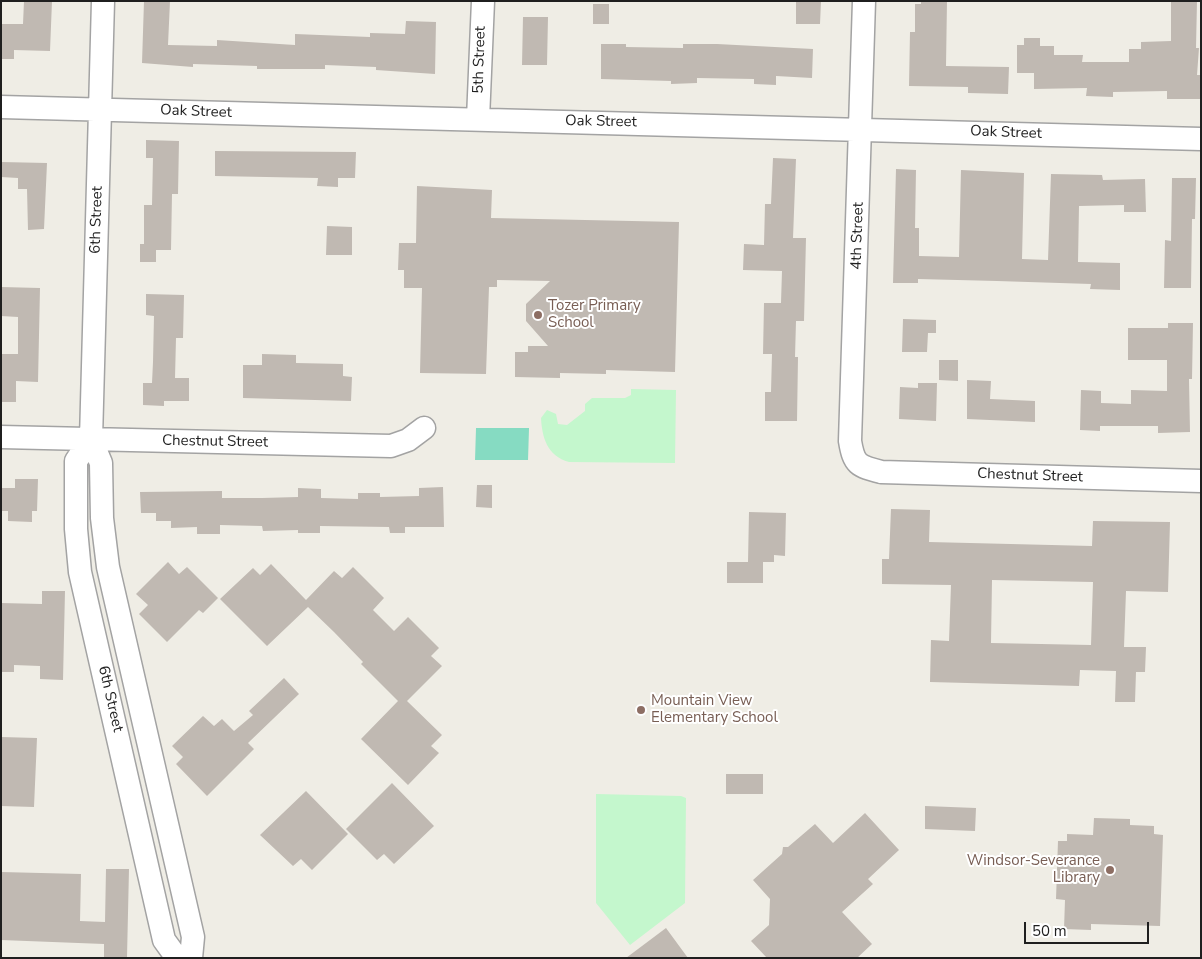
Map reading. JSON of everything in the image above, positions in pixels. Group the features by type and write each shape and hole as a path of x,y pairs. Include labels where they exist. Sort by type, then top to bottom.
{"street":[{"name":"6th Street","path":"102,1 91,439 100,463 106,558 193,937 191,958"},
{"name":"5th Street","path":"478,119 483,1"},
{"name":"4th Street","path":"861,467 853,457 850,441 864,1"},
{"name":"Oak Street","path":"1,107 1201,138"},
{"name":"Chestnut Street","path":"1,437 391,446 408,440 424,428"},
{"name":"6th Street","path":"91,439 76,461 76,529 80,572 164,940 177,958"},
{"name":"Chestnut Street","path":"861,467 888,472 1201,481"}],"green space":[{"path":"631,389 676,390 675,463 569,462 555,455 547,445 544,439 541,418 547,410 556,414 558,424 567,425 585,411 585,404 592,398 625,398 631,395"},
{"path":"476,428 529,428 528,460 475,460"},
{"path":"596,794 681,796 686,798 685,903 630,945 596,903"}],"building":[{"path":"24,1 52,1 50,51 14,50 14,59 1,59 2,24 23,24"},
{"path":"144,1 170,1 168,45 217,46 217,40 295,45 295,34 370,37 370,33 405,34 406,21 436,22 435,74 376,70 376,67 325,65 325,69 257,69 257,66 193,64 193,67 142,63"},
{"path":"796,1 821,1 820,24 796,24"},
{"path":"921,1 947,1 946,66 1009,67 1008,94 968,93 968,87 909,86 910,32 915,32 915,4 921,4"},
{"path":"1171,1 1197,1 1196,48 1199,48 1197,75 1200,75 1200,99 1167,99 1167,91 1113,92 1113,97 1086,96 1087,88 1034,89 1034,73 1017,73 1017,45 1024,45 1024,38 1040,38 1040,46 1054,46 1054,55 1083,55 1082,62 1129,62 1129,49 1141,49 1141,42 1171,41"},
{"path":"593,4 609,4 609,24 593,24"},
{"path":"523,17 548,17 547,65 522,65"},
{"path":"601,44 626,44 626,47 683,48 683,44 717,44 813,49 812,78 776,76 776,85 754,84 754,79 697,78 697,83 671,84 671,81 601,79"},
{"path":"146,140 179,141 178,194 172,194 171,250 156,250 156,262 140,262 140,244 144,244 144,205 152,205 153,158 146,158"},
{"path":"215,151 356,152 355,178 338,178 338,187 317,186 318,178 215,176"},
{"path":"773,158 796,159 793,238 806,238 804,321 796,321 795,357 798,357 797,421 765,421 765,392 771,392 772,354 763,354 764,303 781,303 782,271 743,270 744,244 764,245 765,204 771,204"},
{"path":"1,162 47,163 44,229 28,230 27,189 18,189 18,178 1,177"},
{"path":"896,169 916,170 915,228 919,228 919,256 959,257 961,170 1024,173 1022,259 1048,260 1051,174 1102,175 1103,180 1145,179 1146,212 1124,212 1124,205 1079,206 1078,262 1120,263 1120,290 1090,289 1091,284 997,281 918,279 918,283 893,283"},
{"path":"1172,178 1196,178 1195,219 1192,219 1191,288 1164,288 1165,240 1171,241"},
{"path":"417,186 492,190 491,218 679,222 675,372 606,370 606,374 560,373 560,378 515,377 515,352 528,352 528,346 548,346 526,321 526,304 550,281 497,280 497,287 489,287 486,374 420,373 422,288 404,288 404,270 398,270 399,243 416,243"},
{"path":"327,226 352,227 352,255 326,255"},
{"path":"1,287 40,288 38,382 16,381 16,402 1,402 1,354 18,354 18,317 1,316"},
{"path":"146,294 184,295 183,338 176,338 175,378 189,378 189,401 164,401 164,406 143,405 143,383 152,383 153,362 154,316 146,315"},
{"path":"903,319 936,320 936,333 928,333 927,352 902,352"},
{"path":"1168,323 1193,323 1192,379 1189,379 1190,432 1158,433 1158,426 1100,426 1100,431 1080,430 1081,390 1101,391 1101,403 1131,404 1131,390 1167,391 1167,360 1128,360 1128,328 1168,328"},
{"path":"262,354 296,355 296,363 343,364 343,376 352,377 351,401 243,398 243,365 262,365"},
{"path":"939,360 958,360 958,381 939,380"},
{"path":"967,380 991,381 990,399 1035,401 1035,422 967,419"},
{"path":"918,383 937,383 936,421 899,419 900,387 918,388"},
{"path":"15,479 38,479 37,511 32,511 32,522 8,521 8,511 1,511 1,488 15,488"},
{"path":"477,485 492,485 492,508 476,507"},
{"path":"443,487 444,527 405,527 405,533 390,533 389,527 320,526 320,533 298,533 298,530 263,531 262,526 220,525 220,534 197,534 197,527 171,528 171,521 156,521 156,513 141,513 140,492 222,491 222,498 262,498 298,497 298,488 321,489 321,498 358,499 358,493 380,493 380,497 419,496 419,488"},
{"path":"891,509 930,510 929,542 1092,546 1093,521 1170,522 1168,592 1126,591 1124,647 1146,647 1145,672 1136,672 1135,702 1115,702 1116,671 1080,670 1079,686 930,682 931,640 949,641 951,585 882,584 882,559 889,559","holes":["992,580 1093,582 1091,645 991,643"]},
{"path":"749,512 786,513 785,556 774,555 774,562 763,562 763,583 727,583 727,562 748,562"},
{"path":"168,562 179,574 187,567 218,598 203,613 199,610 167,642 139,614 148,605 136,594"},
{"path":"271,564 306,600 334,571 342,578 353,567 384,598 373,610 394,631 408,617 439,648 431,656 442,666 407,701 442,735 431,746 439,753 408,785 361,739 398,701 361,664 363,662 334,632 308,607 267,646 220,599 253,568 260,575"},
{"path":"42,591 65,591 63,680 40,679 40,666 14,665 14,672 1,672 1,603 42,604"},
{"path":"284,678 299,694 248,743 254,749 207,796 176,764 183,757 172,746 203,716 214,726 222,719 234,731 253,715 249,711"},
{"path":"1,737 37,738 34,807 1,806"},
{"path":"726,774 763,774 763,794 726,794"},
{"path":"392,783 434,826 394,864 384,854 377,860 346,829"},
{"path":"306,791 348,834 312,870 301,859 293,866 260,835"},
{"path":"925,806 976,808 975,831 925,829"},
{"path":"865,813 899,850 868,879 873,884 842,912 872,944 857,958 767,958 751,941 769,925 770,899 753,880 782,854 783,847 788,847 815,824 833,843"},
{"name":"Windsor-Severance Library","path":"1094,818 1130,819 1130,825 1154,826 1154,834 1163,835 1160,926 1091,924 1091,930 1064,929 1065,900 1056,899 1058,841 1067,841 1067,834 1093,835"},
{"path":"106,869 129,869 127,957 104,957 104,944 1,940 1,872 81,874 80,921 105,922"},
{"path":"666,928 688,958 626,958"}],"place":[{"name":"Tozer Primary School","path":"538,315"},
{"name":"Mountain View Elementary School","path":"641,710"},
{"name":"Windsor-Severance Library","path":"1110,870"}]}
